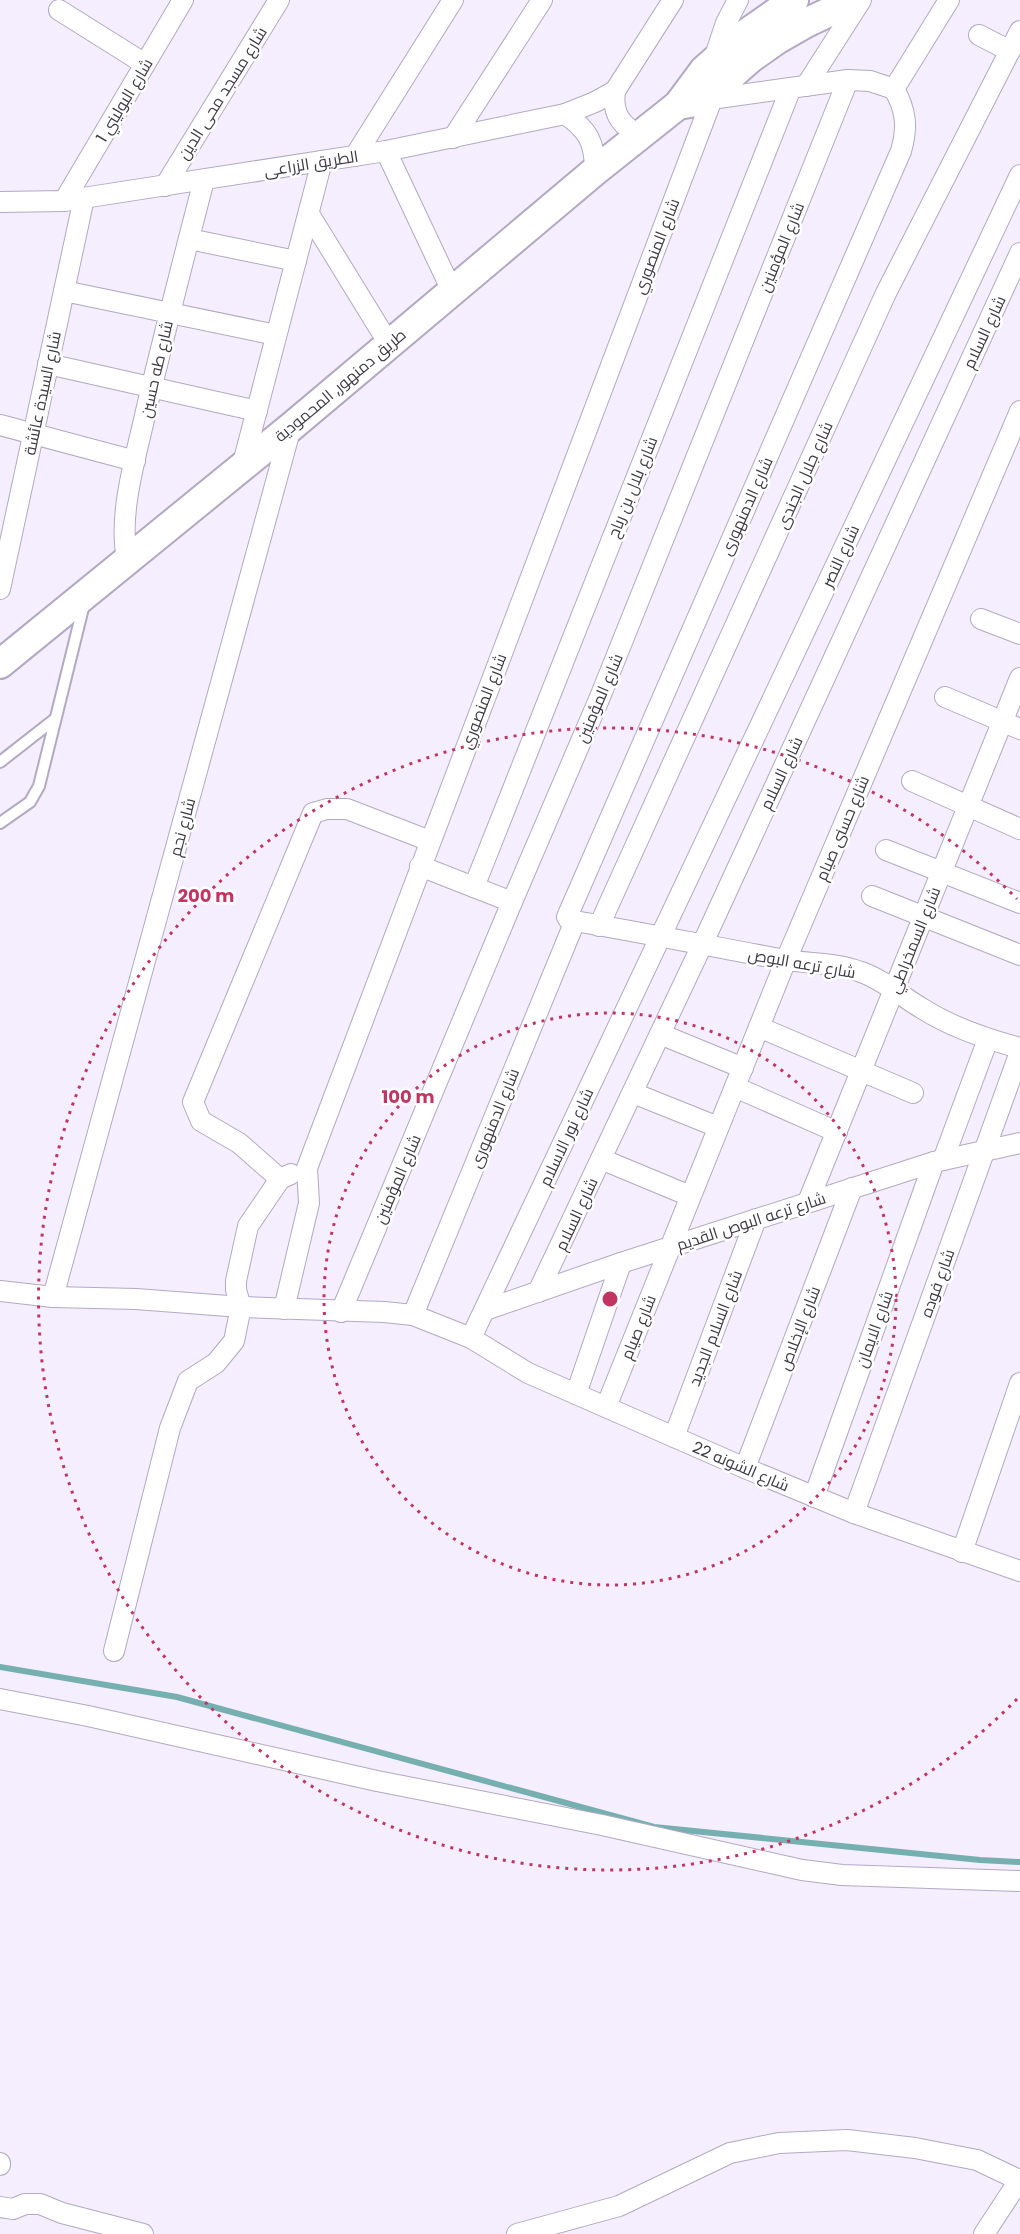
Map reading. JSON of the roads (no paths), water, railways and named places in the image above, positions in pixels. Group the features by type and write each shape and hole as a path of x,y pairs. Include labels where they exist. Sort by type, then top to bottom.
{"main road":[{"path":"698,102 696,79 744,35 794,0"},
{"path":"698,102 778,39 854,0"},
{"name":"طريق دمنهور, المحمودية","path":"0,664 291,427 595,171 640,135 698,102"}],"street":[{"name":"شارع البوليني 1","path":"64,201 183,0"},
{"name":"شارع مسجد محى الدين","path":"165,186 279,0"},
{"path":"355,156 453,0"},
{"path":"453,138 542,0"},
{"path":"640,135 629,131 621,123 613,102 615,91 673,0"},
{"path":"713,62 726,22 738,0"},
{"name":"شارع بلال بن رباح","path":"474,887 799,87 861,0"},
{"path":"698,102 848,80 870,81 894,89 949,0"},
{"path":"59,10 145,64"},
{"name":"شارع جلال الجندى","path":"600,926 886,293 1020,31"},
{"path":"979,35 1010,51"},
{"name":"شارع المؤمنين","path":"341,1312 604,686 848,80"},
{"name":"شارع الدمنهورى","path":"413,1315 572,921 567,916 902,151 906,135 906,118 902,103 894,89"},
{"name":"الطريق الزراعى","path":"0,202 64,201 386,151 565,114 615,91"},
{"name":"شارع المنصوري","path":"284,1309 309,1203 308,1168 430,841 698,102"},
{"path":"565,114 579,123 590,137 595,154 595,171"},
{"path":"386,151 452,291"},
{"path":"242,467 322,161"},
{"name":"شارع النصر","path":"661,937 1020,175"},
{"name":"شارع طه حسين","path":"127,560 124,527 135,461 169,313 204,180"},
{"name":"شارع السيدة عائشة","path":"0,589 84,198"},
{"path":"309,214 389,344"},
{"path":"189,239 296,261"},
{"name":"شارع السلام","path":"538,1292 702,945 1020,253"},
{"path":"64,291 276,335"},
{"path":"48,364 257,411"},
{"name":"شارع حسنى صيام","path":"669,1247 786,960 1020,411"},
{"path":"0,425 135,461"},
{"name":"شارع نجم","path":"53,1297 291,427"},
{"path":"981,619 1020,634"},
{"name":"شارع السمخراطي","path":"808,1203 968,806 1011,725 1020,678"},
{"path":"945,697 1011,725"},
{"path":"912,781 1020,830"},
{"path":"280,1179 239,1143 201,1121 193,1102 313,813 327,809 347,809 430,841"},
{"path":"886,850 1020,903"},
{"path":"420,866 512,902"},
{"path":"872,896 1020,955"},
{"name":"شارع ترعه البوص","path":"572,921 786,960 842,966 861,972 895,990 923,1010 954,1026 1020,1050"},
{"name":"شارع نور الاسلام","path":"471,1338 661,937"},
{"path":"759,1026 913,1093"},
{"path":"660,1034 743,1068"},
{"path":"938,1161 988,1039"},
{"name":"شارع فوده","path":"854,1513 1020,1050"},
{"path":"735,1087 837,1132"},
{"path":"633,1093 718,1127"},
{"name":"شارع ترعه البوص القديم","path":"484,1310 669,1247 938,1161 1020,1143"},
{"path":"601,1159 690,1196"},
{"name":"شارع الايمان","path":"814,1497 938,1161"},
{"path":"114,1651 170,1428 188,1381 216,1363 234,1341 241,1307 236,1281 248,1226 280,1179 308,1168"},
{"name":"شارع الإخلاص","path":"746,1468 852,1188"},
{"name":"شارع السلام الجديد","path":"674,1437 756,1219"},
{"name":"شارع صيام","path":"606,1407 669,1247"},
{"path":"576,1394 621,1263"},
{"name":"شارع الشونه 22","path":"0,1291 53,1297 136,1299 241,1307 413,1315 471,1338 521,1370 814,1497 962,1552 1019,1568"},
{"path":"962,1552 1020,1383"},
{"path":"0,1699 88,1716 376,1781 602,1825 802,1870 842,1875 1020,1881"},
{"path":"518,2234 619,2206 730,2153 779,2143 848,2140 915,2148 977,2160 1019,2180 984,2234"},
{"path":"1,2209 13,2209 25,2204 40,2204 62,2213 143,2234"}],"lane":[{"path":"0,823 30,802 35,795 87,592"},
{"path":"0,762 55,719"}],"waterway":[{"path":"0,1667 177,1697 654,1827 980,1860 1020,1862"}]}
